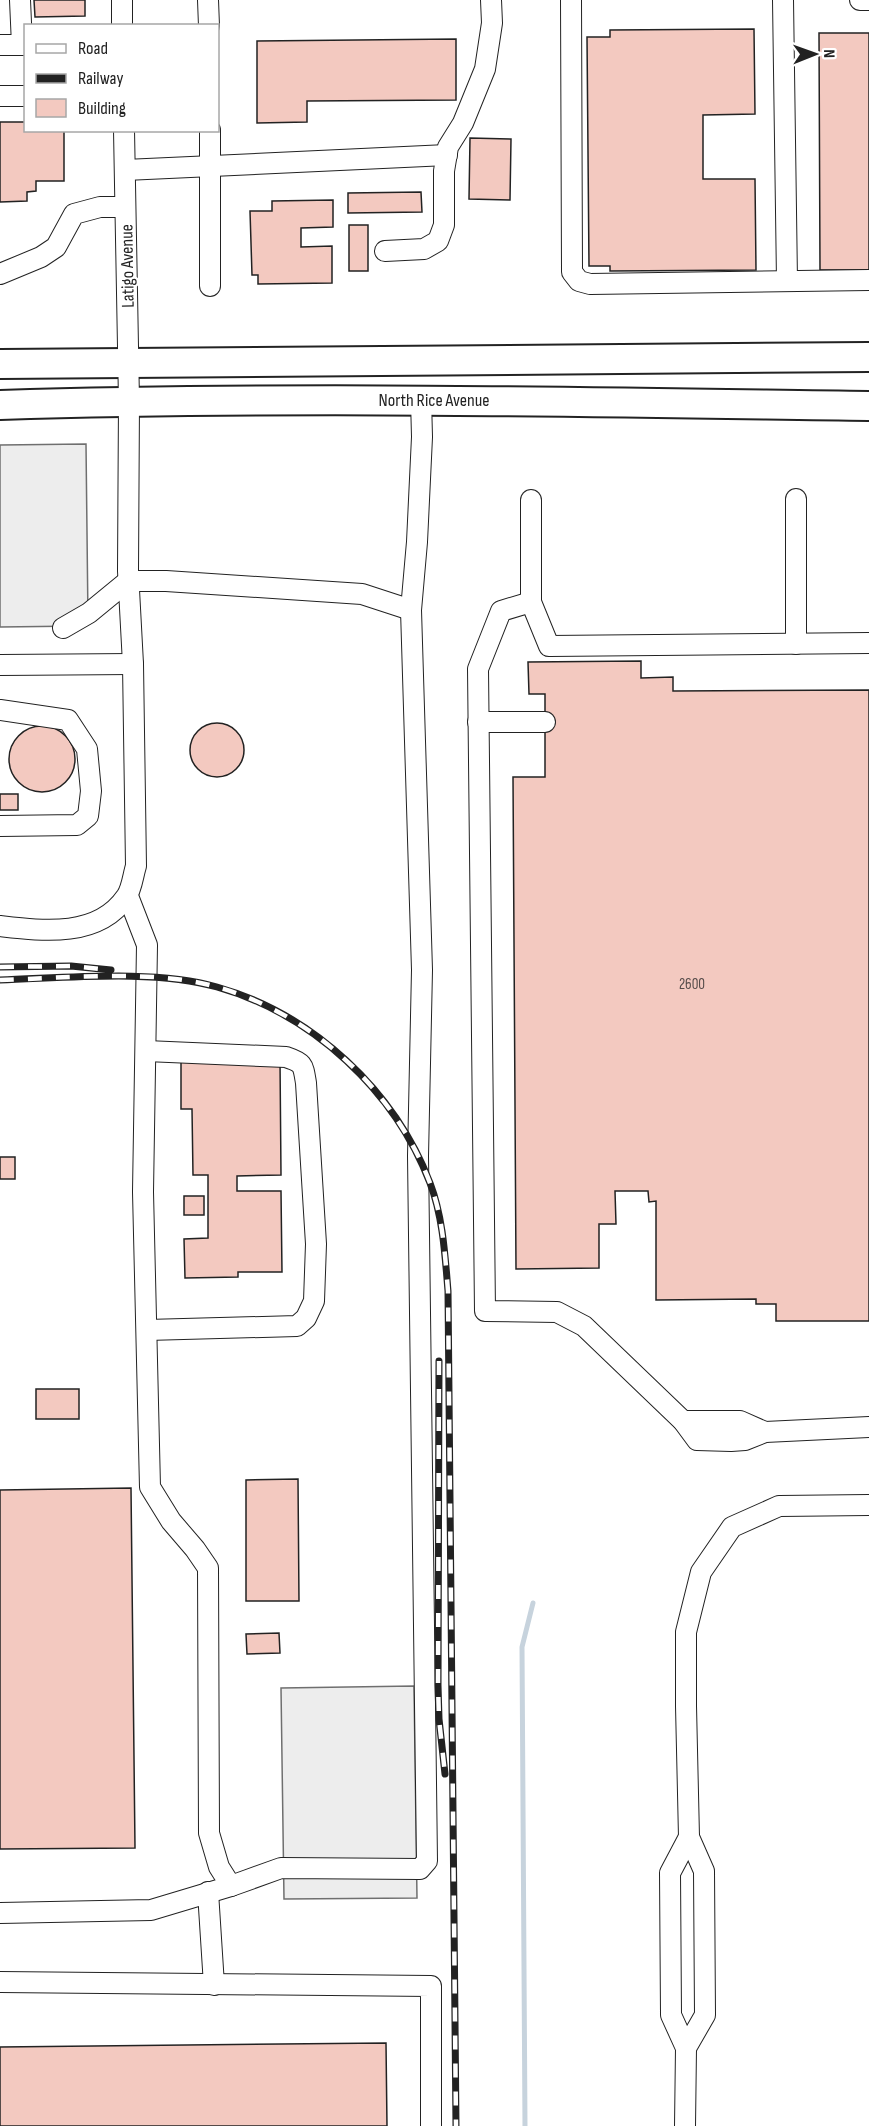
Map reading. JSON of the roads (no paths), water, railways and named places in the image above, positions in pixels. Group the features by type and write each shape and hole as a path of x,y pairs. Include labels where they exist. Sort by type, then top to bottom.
{"highway":[{"path":"0,364 869,357"},
{"name":"North Rice Avenue","path":"0,405 129,401 421,399 869,406"}],"street":[{"path":"0,45 24,45 20,0"},
{"path":"122,0 122,24"},
{"path":"208,0 208,24"},
{"path":"385,251 424,249 438,241 444,225 444,171 448,147 463,123 485,69 492,23 491,0"},
{"path":"571,0 572,272 579,281 590,284 869,280"},
{"path":"783,0 788,281"},
{"path":"860,0 869,0"},
{"path":"0,96 24,96"},
{"name":"Latigo Avenue","path":"124,132 129,401 129,581 133,664 136,866 128,896"},
{"path":"210,132 210,286"},
{"path":"125,171 447,155"},
{"path":"0,274 41,257 56,247 74,214 100,207 126,207"},
{"path":"0,1913 151,1910 281,1868 420,1869 427,1861 418,1156 422,970 411,610 421,449 421,399"},
{"path":"796,499 796,644"},
{"path":"531,500 531,602 549,646 869,643"},
{"path":"63,628 89,612 129,581 166,580 362,594 411,610"},
{"path":"531,602 501,611 478,669 485,1311 557,1312 584,1326 683,1421 740,1420 765,1432 869,1427"},
{"path":"0,665 133,664"},
{"path":"0,710 68,720 87,749 91,791 88,816 77,825 0,826"},
{"path":"478,722 545,722"},
{"path":"0,926 38,930 91,925 114,911 128,896 147,945 143,1192 150,1487 171,1521 208,1568 209,1833 219,1867 231,1886"},
{"path":"146,1051 286,1057 299,1061 303,1066 306,1083 316,1244 314,1301 306,1318 297,1326 147,1329"},
{"path":"686,2048 705,2014 704,1871 689,1837 686,1632 701,1572 732,1527 779,1506 869,1505"},
{"path":"685,2126 686,2048 671,2015 670,1873 689,1837"},
{"path":"208,1893 214,1985"},
{"path":"0,1982 431,1986 431,2126"}],"waterway":[{"path":"525,2126 522,1647 533,1603"}],"railway":[{"path":"0,967 71,966 111,970"},
{"path":"0,980 110,976 166,978 193,981 252,999 286,1016 317,1037 373,1088 415,1149 430,1183 441,1223 448,1291 456,2126"},
{"path":"439,1361 438,1685 445,1774"}]}
